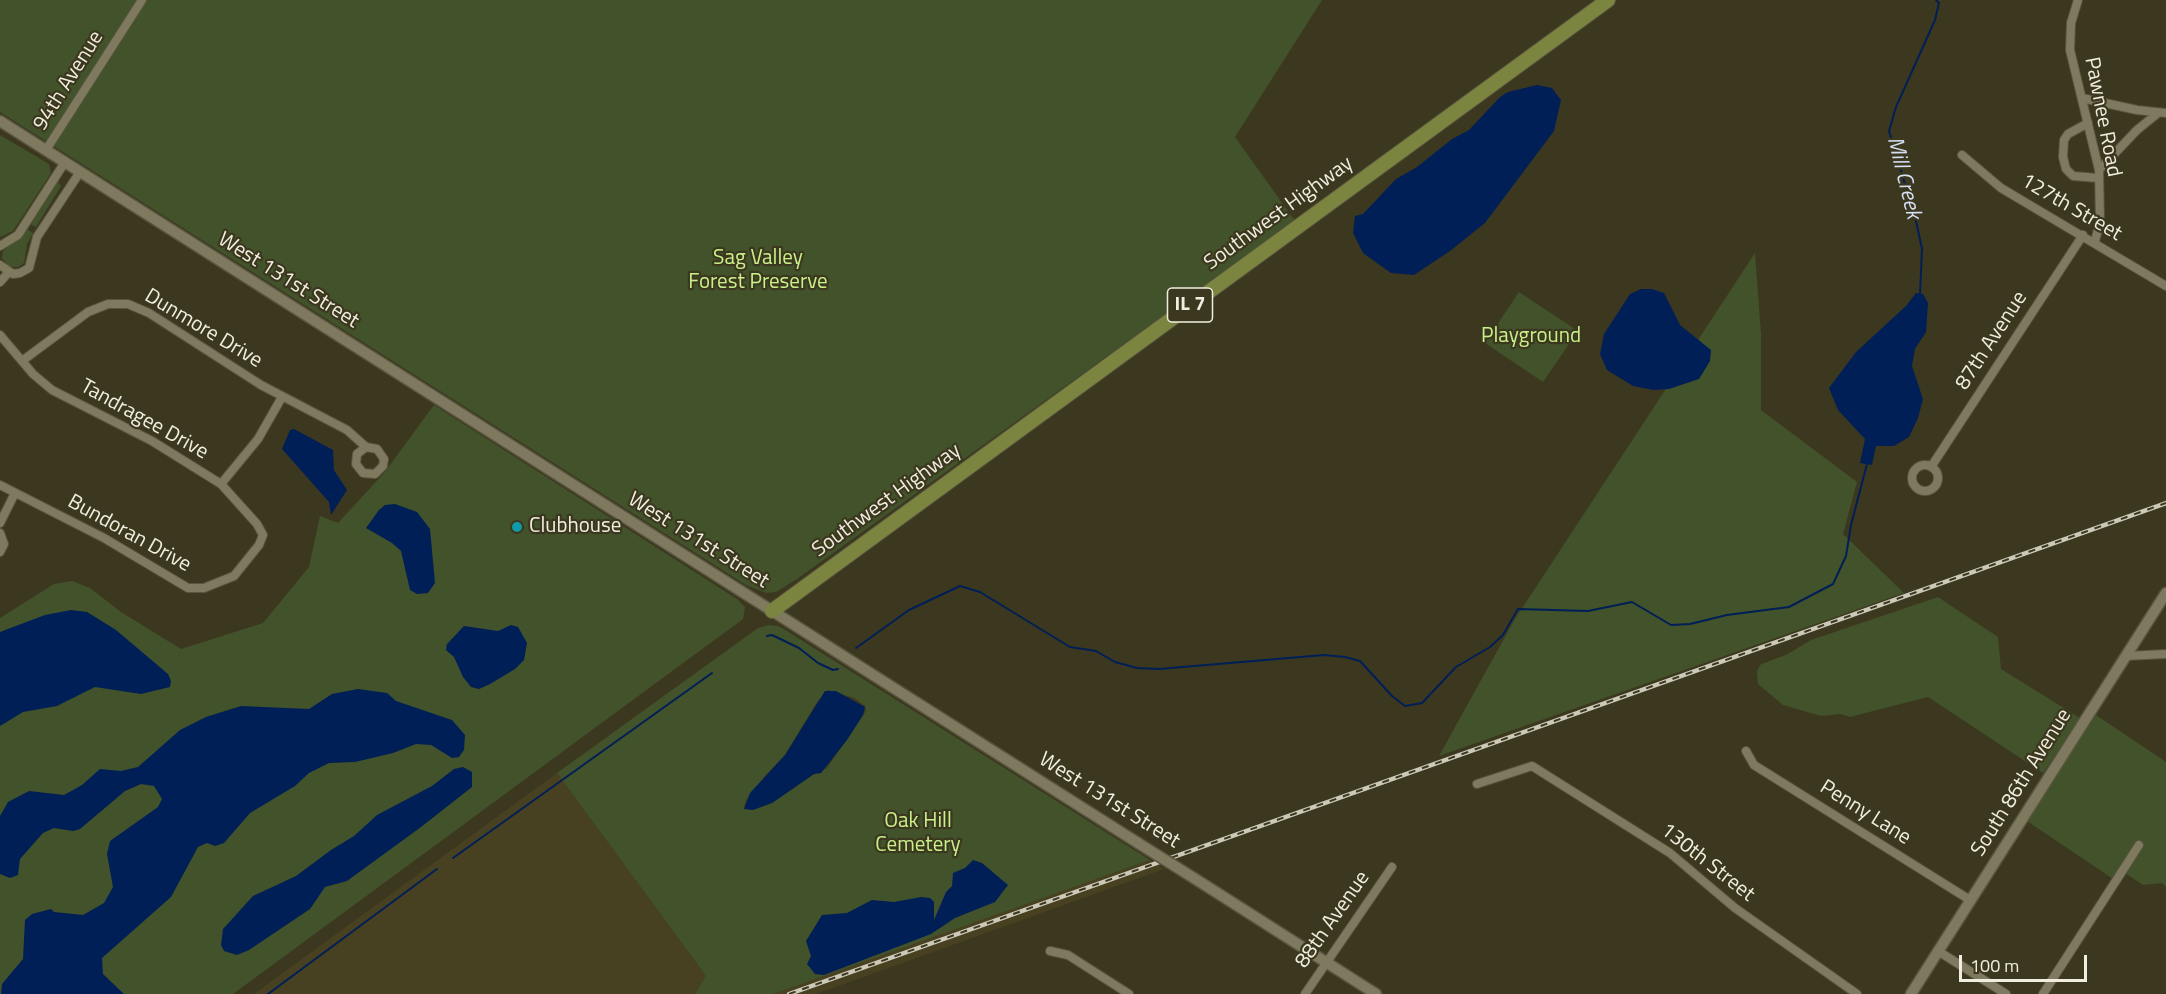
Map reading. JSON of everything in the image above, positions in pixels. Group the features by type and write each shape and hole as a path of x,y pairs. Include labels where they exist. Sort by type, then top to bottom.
{"main road":[{"name":"Southwest Highway","path":"772,611 1608,0"}],"street":[{"name":"94th Avenue","path":"46,150 142,0"},
{"name":"Pawnee Road","path":"2078,0 2070,36 2098,174 2100,222 2095,242"},
{"path":"2082,98 2162,113"},
{"path":"2088,123 2068,134 2064,140 2063,157 2066,169 2073,176 2098,174 2137,130 2162,113"},
{"name":"West 131st Street","path":"0,121 1376,994"},
{"name":"127th Street","path":"1962,155 2001,188 2166,286"},
{"path":"0,246 18,235 65,162"},
{"path":"0,265 8,273 20,273 29,268 37,237 80,172"},
{"name":"87th Avenue","path":"1931,467 2083,235"},
{"path":"0,282 8,273"},
{"name":"Dunmore Drive","path":"22,361 88,312 108,304 128,304 149,313 282,397 346,430 366,447"},
{"name":"Tandragee Drive","path":"0,335 22,361 52,390 152,441 221,484 262,530 262,541"},
{"path":"221,484 258,439 282,397"},
{"name":"Bundoran Drive","path":"0,485 104,538 188,588 204,588 229,579 241,570 262,541"},
{"path":"0,523 15,493"},
{"path":"0,533 4,544 0,552"},
{"name":"South 86th Avenue","path":"1911,994 2166,593"},
{"path":"2126,656 2166,654"},
{"name":"Penny Lane","path":"1746,751 1754,765 1970,900"},
{"name":"130th Street","path":"1477,784 1532,766 1670,853 1735,908 1857,994"},
{"path":"2043,994 2139,845"},
{"name":"88th Avenue","path":"1305,994 1392,867"},
{"path":"1050,951 1068,955 1129,994"},
{"path":"1938,951 2006,994"}],"shaded area":[{"path":"557,773 706,976 695,994 254,994"},
{"path":"1150,860 1164,869 816,994 770,994"}],"green space":[{"name":"Sag Valley Forest Preserve","path":"0,0 1322,0 1235,137 1295,221 797,579 776,592 766,593 746,585 0,112"},
{"path":"0,135 49,164 51,173 13,231 0,237"},
{"path":"58,182 61,186 36,227 30,224"},
{"path":"27,229 33,233 27,244 24,263 18,267 9,267 2,258 3,251"},
{"path":"1755,253 1761,334 1761,410 1857,482 1843,534 1904,593 1439,756 1515,619"},
{"name":"Playground","path":"1519,292 1578,331 1543,382 1485,343"},
{"path":"434,405 737,599 745,607 743,619 233,994 0,994 0,618 54,584 72,581 90,588 121,612 181,649 263,623 309,567 320,516 338,523 384,473"},
{"path":"1938,597 1998,637 2001,669 2080,718 2043,773 1928,697 1850,717 1841,714 1821,716 1783,705 1758,684 1757,671 1761,664 1786,655 1811,640"},
{"name":"Oak Hill Cemetery","path":"769,625 778,626 787,631 1150,860 773,994 695,994 706,976 557,773 758,628","holes":["828,690 854,698 865,706 866,711 827,768 814,774 772,803 744,808 746,800 785,755 817,702"]},
{"path":"2096,715 2166,762 2166,887 2162,883 2143,885 2125,873 2119,883 2027,821"}],"water":[{"path":"1537,85 1552,88 1561,100 1554,131 1485,223 1450,251 1414,275 1391,273 1363,253 1353,233 1355,216 1363,214 1396,179 1417,167 1452,139 1469,130 1500,97 1508,92"},
{"path":"1641,289 1652,289 1664,293 1680,325 1711,350 1710,361 1699,379 1669,389 1653,390 1633,386 1607,370 1600,354 1604,334 1630,294"},
{"path":"1916,293 1923,294 1928,303 1926,332 1915,349 1912,366 1923,399 1918,418 1909,437 1894,446 1876,446 1872,465 1860,463 1865,439 1838,410 1829,388 1856,352 1906,306"},
{"path":"294,429 333,450 334,470 347,490 331,515 329,502 282,449 290,430"},
{"path":"395,504 417,512 430,529 435,583 428,593 417,594 410,590 401,551 366,528 385,505"},
{"path":"71,610 87,612 116,630 168,674 171,681 170,687 141,694 95,687 57,706 23,712 0,726 0,632 45,615"},
{"path":"511,625 518,627 527,643 524,660 515,669 490,684 479,689 471,687 463,677 454,657 446,650 447,644 464,626 498,631"},
{"path":"358,689 387,693 396,701 452,720 465,735 464,750 459,757 452,758 431,745 416,744 393,753 355,762 329,763 309,773 295,786 250,813 224,843 215,846 207,843 198,847 171,897 102,958 103,974 124,994 1,994 2,984 23,959 25,920 32,914 51,909 54,912 83,915 104,903 113,887 107,854 110,841 158,807 162,799 154,786 141,784 125,791 80,829 73,831 54,828 43,833 20,859 18,875 10,878 0,874 0,816 8,802 29,791 64,795 82,785 100,769 121,771 138,767 180,730 206,717 241,706 309,709 332,694"},
{"path":"825,691 836,691 865,707 863,715 847,740 821,773 814,774 772,803 753,810 744,809 750,793 785,755"},
{"path":"463,767 472,772 472,787 421,827 347,881 325,887 310,909 249,950 237,955 224,951 221,945 223,929 253,896 296,876 354,836 377,815 432,786 454,769"},
{"path":"973,860 982,863 1008,885 995,902 955,918 931,934 824,975 815,974 807,964 811,956 806,941 822,915 847,913 872,900 894,902 921,897 930,898 934,902 934,920 946,892 952,886 953,873 965,868"}],"waterway":[{"name":"Mill Creek","path":"1920,294 1922,249 1889,131 1896,107 1935,20 1939,3 1936,0"},
{"path":"856,648 909,610 960,586 980,592 1070,647 1096,651 1115,662 1137,668 1159,669 1324,655 1345,657 1360,661 1392,696 1405,706 1422,703 1456,667 1490,647 1503,635 1518,609 1588,611 1632,602 1671,625 1690,624 1727,615 1789,607 1833,584 1846,556 1851,525 1867,464"},
{"path":"767,636 772,635 799,648 818,663 833,670 838,669"},
{"path":"453,858 712,673"},
{"path":"268,994 437,869"}],"railway":[{"path":"789,994 2166,503"}],"place":[{"name":"Clubhouse","path":"517,527"}]}
